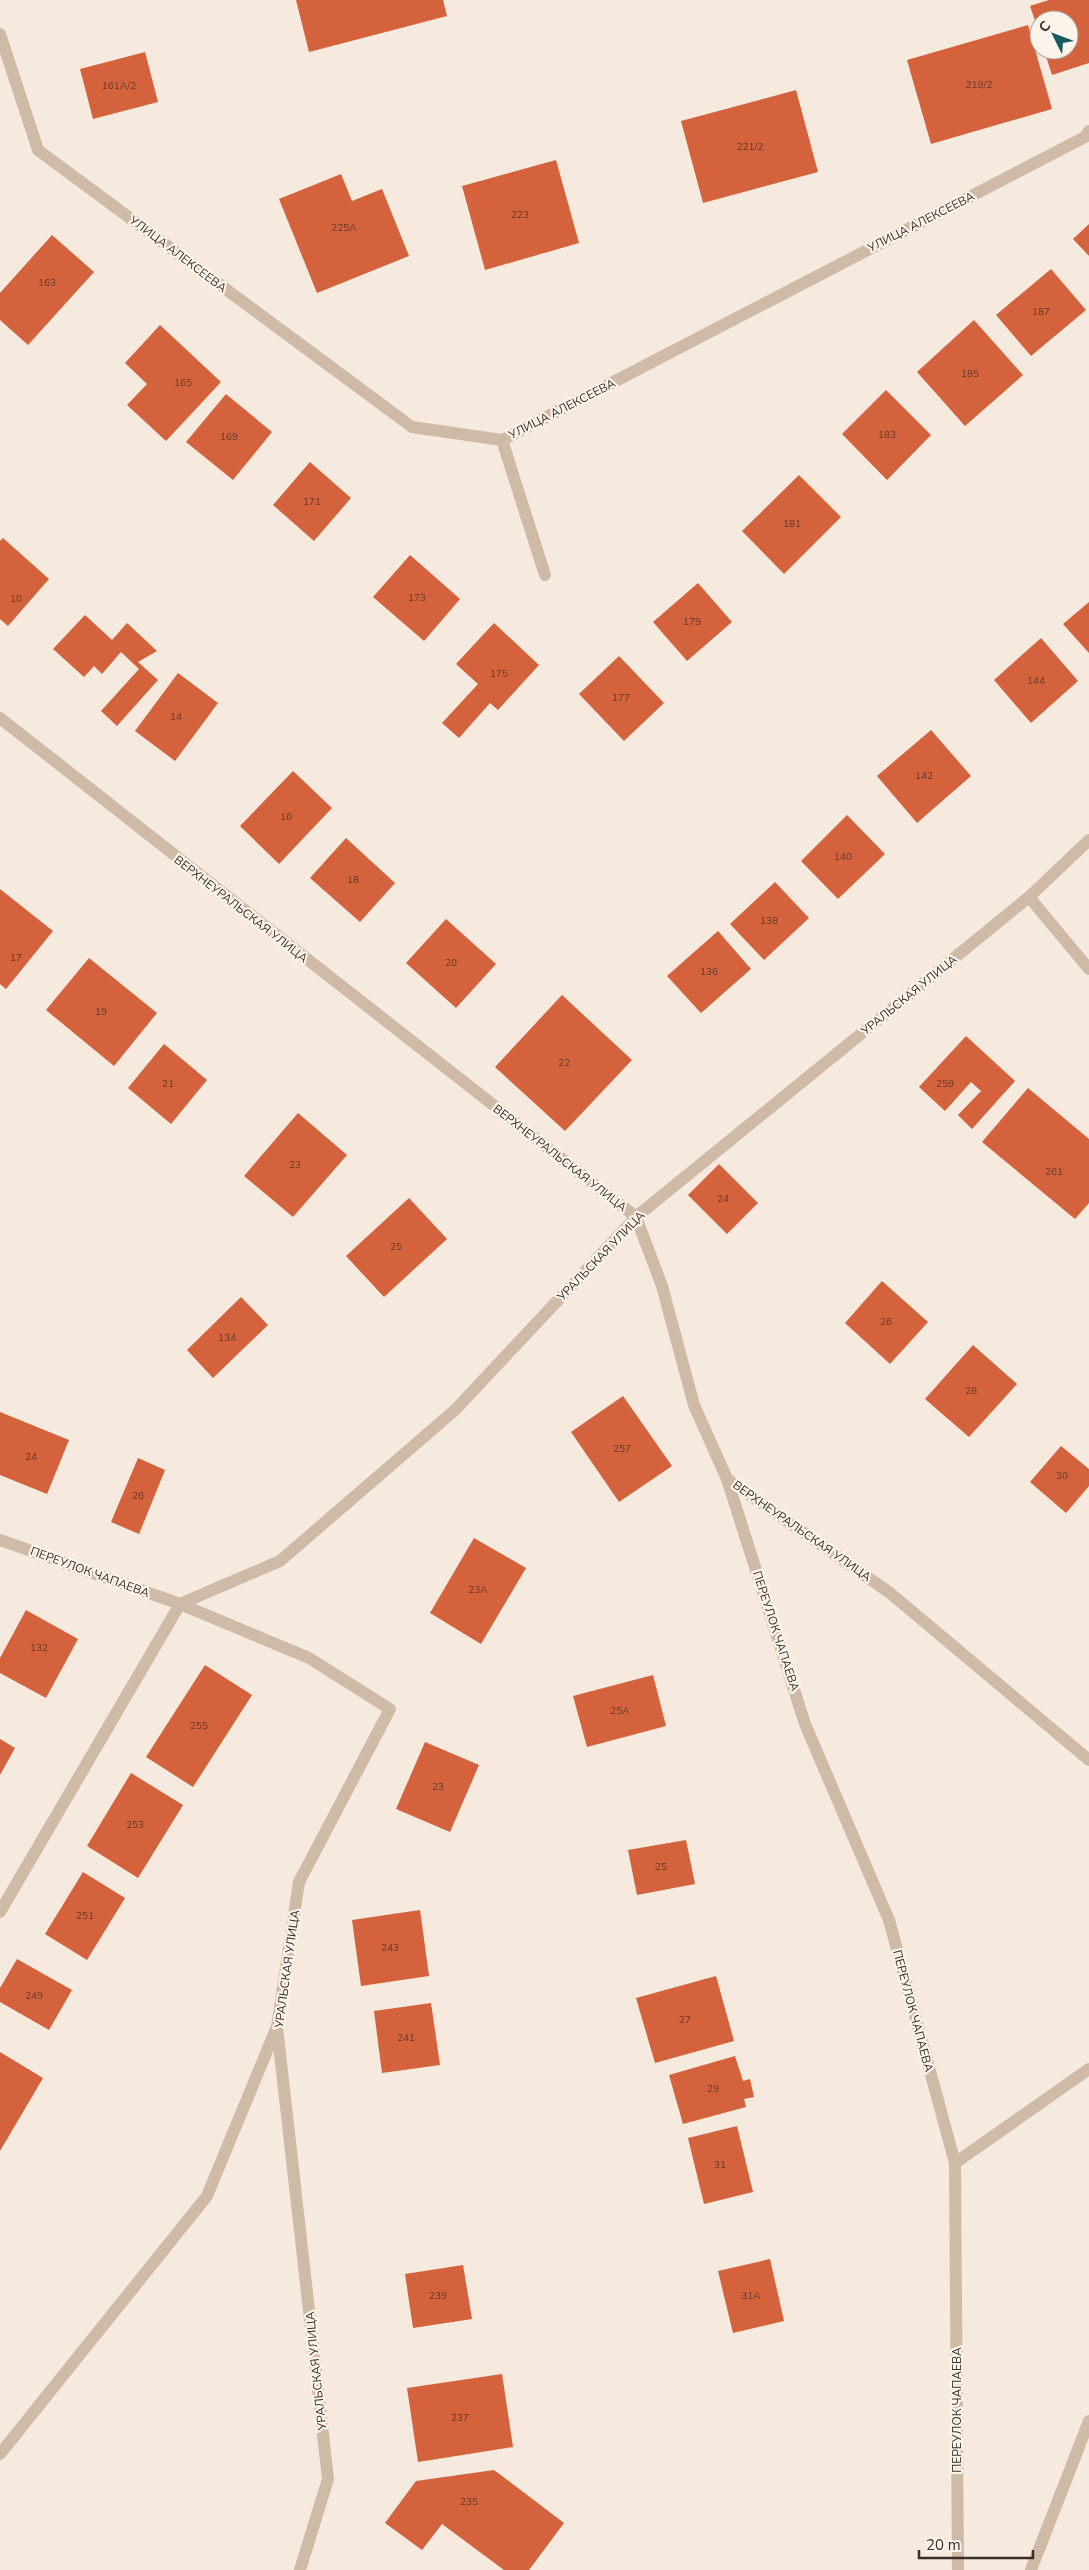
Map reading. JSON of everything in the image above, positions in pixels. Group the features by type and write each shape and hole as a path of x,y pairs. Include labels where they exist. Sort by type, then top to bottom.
{"street":[{"name":"УЛИЦА АЛЕКСЕЕВА","path":"0,34 38,150 412,427 502,440 1085,137 1089,131"},
{"path":"502,440 544,575"},
{"name":"ВЕРХНЕУРАЛЬСКАЯ УЛИЦА","path":"0,718 636,1217 662,1286 694,1405 727,1479 890,1593 1089,1760"},
{"name":"УРАЛЬСКАЯ УЛИЦА","path":"180,1604 280,1561 455,1410 636,1217 1029,897 1089,840"},
{"path":"1029,897 1089,969"},
{"name":"ПЕРЕУЛОК ЧАПАЕВА","path":"727,1479 805,1724 889,1920 955,2163 958,2570"},
{"name":"ПЕРЕУЛОК ЧАПАЕВА","path":"0,1540 180,1604"},
{"path":"0,1912 180,1604"},
{"name":"УРАЛЬСКАЯ УЛИЦА","path":"180,1604 309,1658 390,1709 299,1882 277,2027 328,2479 300,2570"},
{"path":"0,2454 207,2196 277,2027"},
{"path":"955,2163 1089,2069"},
{"path":"1031,2570 1089,2421"}],"building":[{"path":"296,0 443,0 447,16 309,52"},
{"path":"1049,0 1089,0 1089,63 1052,75 1047,60 1079,60 1079,10 1031,10 1030,6"},
{"path":"1028,25 1029,60 1038,60 1052,109 931,144 907,60"},
{"path":"145,52 158,102 93,119 80,69"},
{"path":"796,90 818,172 703,203 681,121"},
{"path":"556,160 579,243 485,270 462,186"},
{"path":"341,174 352,201 382,189 409,256 317,293 279,199"},
{"path":"1089,224 1089,256 1073,239"},
{"path":"52,235 94,272 28,345 0,320 0,293"},
{"path":"1051,269 1086,310 1031,356 996,315"},
{"path":"974,320 1023,375 965,426 917,372"},
{"path":"160,325 221,382 166,441 127,405 147,384 125,363"},
{"path":"886,390 931,435 887,480 842,434"},
{"path":"226,394 272,432 233,480 186,442"},
{"path":"310,462 351,498 314,541 273,505"},
{"path":"799,475 841,517 784,574 742,531"},
{"path":"3,538 49,579 8,626 0,619 0,541"},
{"path":"410,555 460,599 424,641 373,597"},
{"path":"698,583 732,622 687,661 653,622"},
{"path":"1089,602 1089,653 1063,624"},
{"path":"85,615 112,640 127,623 157,651 138,662 158,680 117,726 101,711 139,669 121,652 102,674 94,666 84,677 53,649"},
{"path":"494,623 539,665 498,710 490,703 459,738 442,723 478,684 456,664"},
{"path":"1041,638 1078,681 1031,723 994,680"},
{"path":"619,656 664,703 624,741 579,694"},
{"path":"178,673 218,703 175,761 135,731"},
{"path":"931,730 971,776 917,823 877,776"},
{"path":"293,771 332,808 279,864 240,826"},
{"path":"847,815 885,854 838,899 801,861"},
{"path":"346,838 395,883 360,922 310,878"},
{"path":"775,882 809,918 764,960 730,924"},
{"path":"0,889 53,931 6,989 0,984"},
{"path":"446,919 496,964 456,1008 406,963"},
{"path":"718,931 751,969 701,1013 667,976"},
{"path":"89,958 157,1013 114,1066 46,1010"},
{"path":"562,995 632,1060 565,1131 495,1067"},
{"path":"966,1036 1015,1081 972,1129 958,1115 981,1091 971,1082 945,1111 919,1087"},
{"path":"164,1044 207,1080 171,1124 128,1088"},
{"path":"1028,1088 1089,1139 1089,1203 1075,1219 982,1142"},
{"path":"298,1113 347,1155 293,1217 244,1176"},
{"path":"719,1164 758,1203 727,1234 688,1195"},
{"path":"409,1198 447,1239 384,1297 346,1256"},
{"path":"882,1281 928,1322 890,1364 845,1323"},
{"path":"241,1297 268,1325 213,1378 187,1350"},
{"path":"973,1345 1017,1384 969,1437 925,1399"},
{"path":"623,1396 672,1466 619,1502 571,1432"},
{"path":"0,1412 69,1440 47,1494 0,1475"},
{"path":"1061,1446 1089,1469 1089,1486 1066,1513 1030,1482"},
{"path":"138,1458 165,1470 139,1534 111,1522"},
{"path":"474,1538 526,1568 481,1644 430,1613"},
{"path":"26,1610 78,1639 46,1698 0,1673 0,1658"},
{"path":"205,1665 252,1695 193,1787 146,1757"},
{"path":"653,1675 666,1726 587,1747 573,1696"},
{"path":"0,1739 15,1748 0,1775"},
{"path":"425,1742 479,1765 450,1832 396,1809"},
{"path":"131,1773 183,1805 138,1878 87,1846"},
{"path":"686,1840 695,1884 637,1895 628,1850"},
{"path":"83,1872 125,1898 87,1960 45,1934"},
{"path":"420,1910 429,1976 361,1986 352,1920"},
{"path":"17,1959 72,1990 49,2030 0,2002 0,1988"},
{"path":"716,1976 734,2041 655,2063 636,1998"},
{"path":"431,2003 440,2065 382,2073 374,2011"},
{"path":"0,2052 43,2078 0,2151"},
{"path":"735,2056 743,2081 750,2079 754,2097 744,2099 746,2107 683,2124 669,2075"},
{"path":"737,2126 753,2192 704,2204 688,2138"},
{"path":"770,2259 784,2321 733,2333 718,2271"},
{"path":"463,2265 472,2319 413,2328 405,2274"},
{"path":"502,2374 513,2447 418,2462 407,2388"},
{"path":"494,2470 564,2523 529,2570 504,2570 442,2524 422,2550 385,2523 416,2481"}]}
